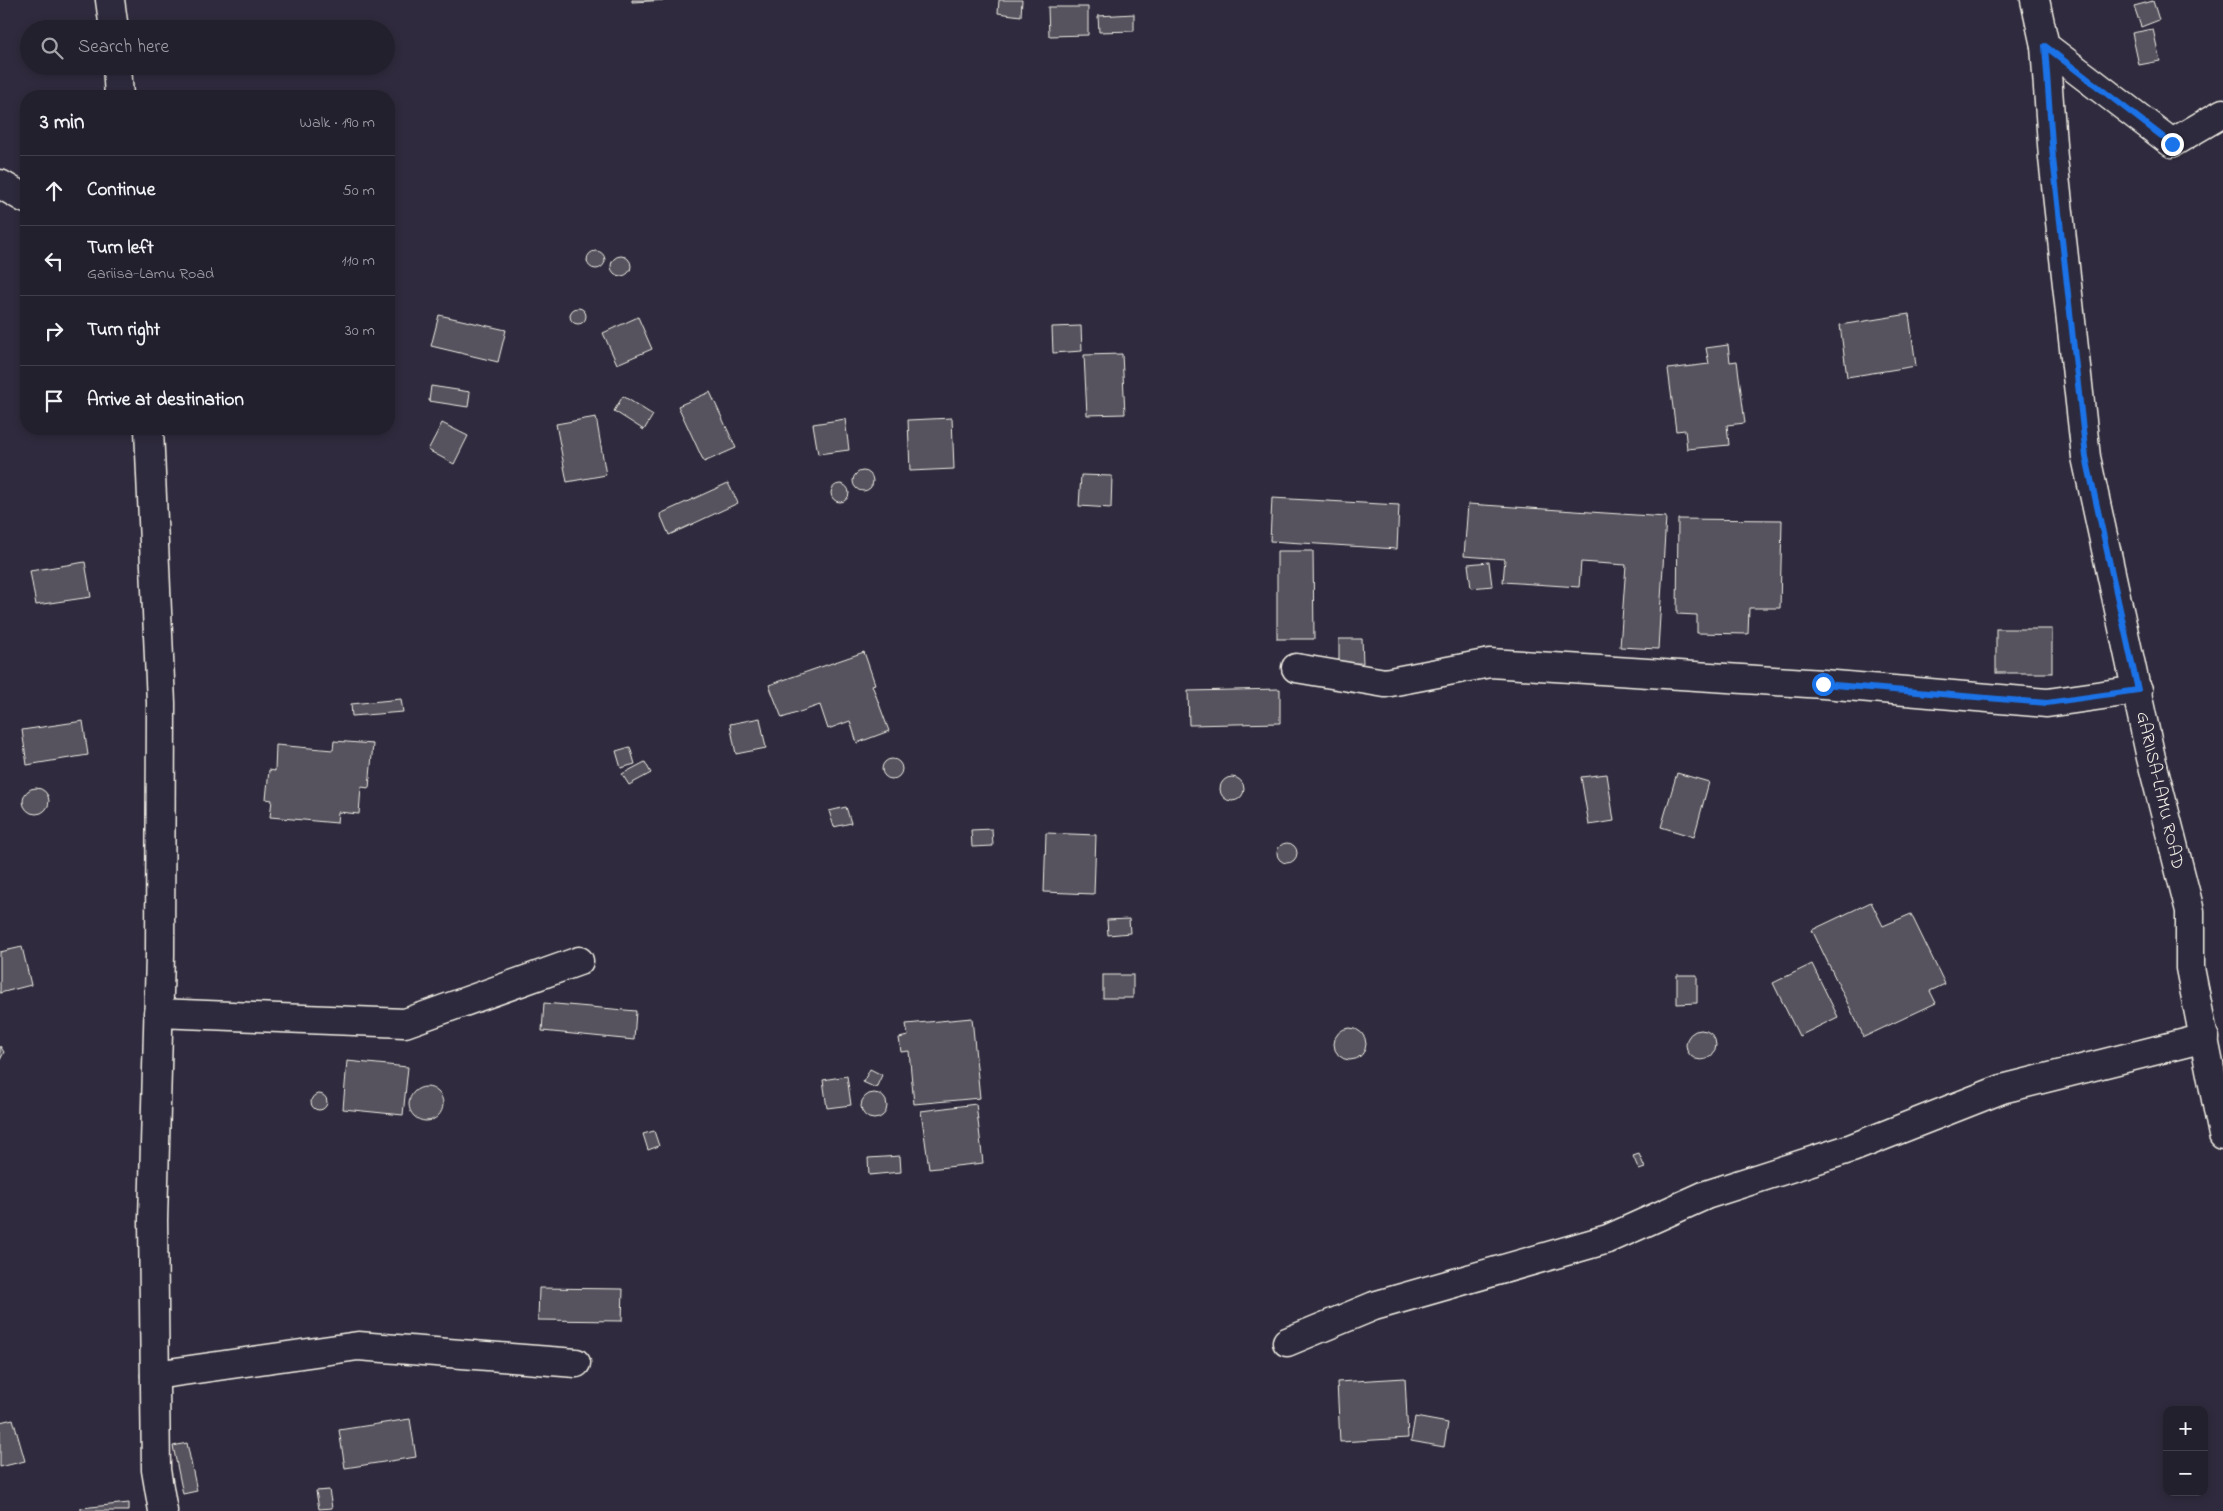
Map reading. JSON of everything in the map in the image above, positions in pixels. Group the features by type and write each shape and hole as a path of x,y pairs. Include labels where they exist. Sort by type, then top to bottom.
{"street":[{"path":"110,0 113,20"},
{"name":"GARIISA-LAMU ROAD","path":"2035,0 2045,46 2053,158 2086,457 2138,690 2151,758 2190,911 2190,968 2223,1135"},
{"path":"2045,46 2172,144 2223,113"},
{"path":"118,75 119,90"},
{"path":"0,184 20,196"},
{"path":"149,435 161,703 154,1220 156,1470 163,1511"},
{"path":"1296,668 1385,683 1490,663 1823,684 2047,703 2138,690"},
{"path":"158,1013 405,1023 579,961"},
{"path":"1287,1342 1374,1306 1608,1239 1706,1195 1852,1148 2002,1089 2205,1038"},
{"path":"155,1375 358,1346 576,1363"}],"building":[{"path":"632,0 668,0 632,2"},
{"path":"999,0 1022,0 1021,16 998,13"},
{"path":"2153,1 2159,20 2141,27 2134,6"},
{"path":"1048,7 1088,7 1088,35 1049,36"},
{"path":"1134,14 1134,31 1099,32 1098,16"},
{"path":"2153,29 2160,61 2139,65 2132,33"},
{"path":"596,251 602,254 605,260 602,266 596,269 590,266 587,260 590,254"},
{"path":"621,256 628,259 631,266 628,273 621,276 614,273 611,266 614,259"},
{"path":"578,308 584,310 586,316 584,322 578,324 572,322 570,316 572,310"},
{"path":"1909,314 1916,366 1847,377 1840,325"},
{"path":"439,315 506,330 498,362 431,346"},
{"path":"638,317 652,349 617,364 603,333"},
{"path":"1081,326 1082,351 1053,353 1052,327"},
{"path":"1728,345 1730,362 1737,361 1745,423 1727,425 1729,445 1687,449 1685,430 1676,431 1668,369 1709,364 1706,348"},
{"path":"1122,354 1125,414 1087,415 1084,355"},
{"path":"431,386 470,392 468,407 429,401"},
{"path":"710,392 736,448 704,462 678,406"},
{"path":"623,396 653,415 644,430 614,411"},
{"path":"596,417 606,475 567,482 556,424"},
{"path":"952,418 954,469 910,471 908,420"},
{"path":"845,419 849,450 818,454 813,424"},
{"path":"442,423 468,436 454,464 428,450"},
{"path":"863,471 870,474 873,481 870,488 863,491 856,488 853,481 856,474"},
{"path":"1081,475 1112,476 1111,508 1079,506"},
{"path":"728,483 738,503 669,535 660,514"},
{"path":"840,484 846,487 849,493 846,499 840,502 834,499 831,493 834,487"},
{"path":"1272,498 1399,505 1397,549 1270,541"},
{"path":"1468,504 1666,517 1658,649 1620,647 1626,565 1581,562 1579,587 1503,582 1505,559 1464,556"},
{"path":"1678,519 1782,520 1780,608 1749,608 1748,634 1697,633 1697,615 1677,614"},
{"path":"1277,551 1313,551 1314,639 1277,639"},
{"path":"85,562 91,597 36,605 30,571"},
{"path":"1489,562 1492,586 1471,588 1468,564"},
{"path":"1996,629 2052,629 2052,673 1996,673"},
{"path":"1339,639 1362,639 1363,663 1339,664"},
{"path":"864,652 875,684 872,685 889,731 857,743 850,721 828,729 820,705 782,718 769,685"},
{"path":"1280,689 1280,723 1189,725 1188,691"},
{"path":"401,699 403,712 352,716 351,704"},
{"path":"760,718 766,748 736,754 730,724"},
{"path":"83,721 88,755 27,765 22,730"},
{"path":"334,741 373,744 369,788 361,787 359,814 338,812 337,823 270,817 272,800 266,799 269,770 275,771 276,745 333,750"},
{"path":"630,747 635,764 621,768 616,751"},
{"path":"892,759 899,762 902,769 899,776 892,779 885,776 882,769 885,762"},
{"path":"645,762 651,773 629,785 622,774"},
{"path":"1677,773 1709,782 1694,837 1661,827"},
{"path":"1607,774 1614,821 1589,825 1581,777"},
{"path":"1232,777 1240,781 1244,789 1240,797 1232,801 1224,797 1220,789 1224,781"},
{"path":"36,788 45,792 49,801 45,810 36,814 27,810 23,801 27,792"},
{"path":"846,807 851,823 834,827 829,811"},
{"path":"992,829 993,846 972,847 971,830"},
{"path":"1046,833 1096,835 1094,894 1044,892"},
{"path":"1287,843 1294,846 1297,853 1294,860 1287,863 1280,860 1277,853 1280,846"},
{"path":"1871,902 1883,926 1911,914 1945,984 1930,991 1936,1003 1864,1037 1812,930"},
{"path":"1129,919 1130,933 1108,935 1107,920"},
{"path":"22,947 31,985 0,993 0,952"},
{"path":"1812,964 1838,1017 1799,1036 1773,983"},
{"path":"1103,975 1133,975 1133,998 1103,998"},
{"path":"1677,975 1697,975 1697,1003 1677,1004"},
{"path":"544,1003 636,1011 634,1040 542,1031"},
{"path":"972,1018 980,1098 914,1104 909,1051 901,1052 899,1038 908,1036 906,1024"},
{"path":"1350,1028 1356,1029 1361,1033 1365,1038 1365,1050 1361,1055 1356,1059 1350,1060 1344,1059 1339,1055 1335,1050 1334,1044 1335,1038 1339,1033 1344,1029"},
{"path":"1701,1030 1712,1034 1716,1045 1712,1056 1701,1060 1690,1056 1686,1045 1690,1034"},
{"path":"0,1046 4,1052 0,1060"},
{"path":"347,1061 408,1067 403,1115 343,1109"},
{"path":"870,1069 882,1075 876,1088 863,1082"},
{"path":"847,1076 851,1105 827,1108 823,1080"},
{"path":"426,1087 433,1088 438,1092 442,1097 442,1111 438,1116 433,1120 426,1121 419,1120 414,1116 410,1111 409,1104 410,1097 414,1092 419,1088"},
{"path":"874,1093 883,1097 887,1106 883,1115 874,1119 865,1115 861,1106 865,1097"},
{"path":"319,1094 327,1102 319,1110 311,1102"},
{"path":"976,1104 983,1163 929,1169 921,1111"},
{"path":"654,1131 659,1146 648,1150 643,1134"},
{"path":"1639,1154 1645,1168 1639,1170 1633,1156"},
{"path":"900,1156 901,1172 869,1175 868,1158"},
{"path":"539,1288 623,1289 622,1321 538,1320"},
{"path":"1405,1378 1408,1438 1340,1442 1337,1382"},
{"path":"1415,1417 1448,1423 1444,1447 1411,1441"},
{"path":"13,1419 25,1461 0,1467 0,1422"},
{"path":"410,1419 416,1457 345,1468 339,1430"},
{"path":"187,1443 197,1491 183,1494 173,1446"},
{"path":"329,1490 332,1508 319,1509 316,1491"},
{"path":"129,1503 129,1511 81,1511 81,1508"}],"route":[{"path":"1823,684 2047,703 2138,690 2086,457 2053,158 2045,46 2172,144"}]}
